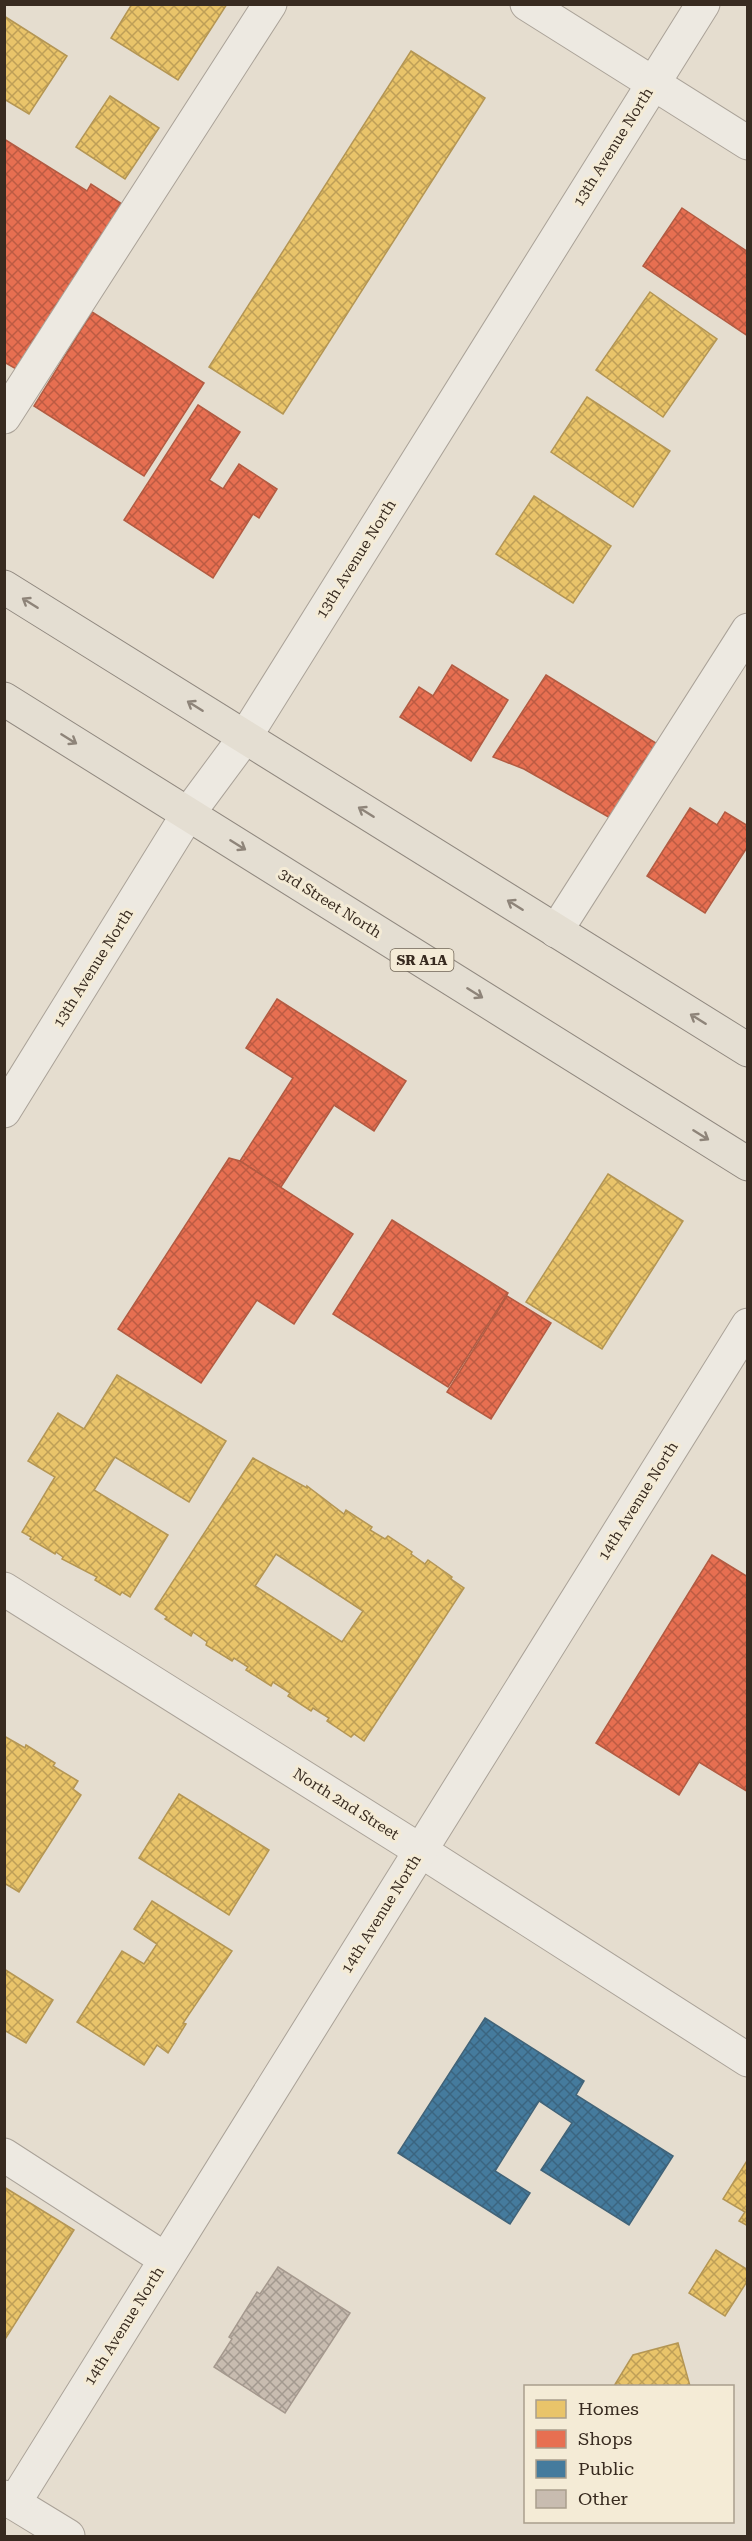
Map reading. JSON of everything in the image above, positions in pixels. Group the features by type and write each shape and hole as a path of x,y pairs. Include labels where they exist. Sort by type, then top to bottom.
{"main road":[{"path":"4,587 747,1050"},
{"name":"3rd Street North","path":"4,699 747,1164"}],"street":[{"path":"4,417 270,4"},
{"path":"527,4 747,143"},
{"name":"13th Avenue North","path":"4,1111 188,814 245,737 703,4"},
{"path":"556,930 747,630"},
{"name":"14th Avenue North","path":"9,2500 165,2259 747,1325"},
{"name":"North 2nd Street","path":"4,1589 421,1851 747,2060"},
{"path":"4,2155 165,2259"},
{"path":"9,2500 68,2536"}],"building: Homes":[{"path":"132,4 227,4 178,80 111,38"},
{"path":"4,16 67,56 29,114 4,99"},
{"path":"411,51 485,98 283,414 209,367"},
{"path":"110,96 159,128 125,179 76,147"},
{"path":"650,292 717,339 663,417 596,370"},
{"path":"587,397 670,451 633,507 551,452"},
{"path":"534,496 611,546 573,603 496,554"},
{"path":"608,1174 683,1221 602,1349 526,1302"},
{"path":"117,1375 226,1441 189,1502 115,1457 94,1490 168,1535 130,1597 122,1592 120,1595 95,1580 97,1577 62,1559 63,1557 56,1552 55,1554 22,1532 55,1477 28,1461 58,1413 84,1429"},
{"path":"253,1458 307,1488 307,1486 344,1514 346,1510 372,1527 370,1530 385,1539 388,1536 425,1564 428,1560 464,1588 364,1741 354,1734 351,1737 327,1721 329,1718 313,1708 311,1711 288,1696 290,1693 273,1682 271,1686 246,1670 248,1667 234,1658 232,1661 206,1645 207,1642 193,1632 191,1636 165,1619 167,1617 155,1609","holes":["276,1554 363,1611 342,1642 255,1586"]},
{"path":"4,1736 25,1748 26,1745 55,1763 53,1766 78,1781 73,1789 81,1795 19,1892 4,1883"},
{"path":"179,1794 269,1850 229,1915 139,1858"},
{"path":"152,1901 232,1951 183,2023 186,2024 168,2053 157,2045 144,2065 77,2022 122,1951 144,1964 157,1944 134,1929"},
{"path":"4,1969 53,2000 26,2043 4,2030"},
{"path":"748,2159 748,2226 739,2221 745,2212 723,2199"},
{"path":"4,2187 74,2230 4,2341"},
{"path":"716,2250 748,2270 748,2280 725,2316 689,2293"},
{"path":"678,2343 690,2385 615,2385 633,2355"}],"building: Shops":[{"path":"4,139 87,191 91,184 122,204 18,370 4,362"},
{"path":"682,208 748,252 748,336 643,266"},
{"path":"92,312 204,383 144,476 34,406"},
{"path":"198,405 240,432 209,480 223,489 239,464 277,489 259,518 253,514 213,578 124,520"},
{"path":"452,665 508,700 471,761 400,717 419,687 433,696"},
{"path":"546,675 659,745 612,819 524,769 493,757"},
{"path":"690,808 717,825 725,812 748,826 748,846 705,913 647,876"},
{"path":"277,999 406,1081 374,1131 334,1105 281,1187 240,1161 293,1078 246,1048"},
{"path":"229,1158 240,1161 353,1234 294,1324 257,1300 201,1383 118,1329"},
{"path":"392,1220 508,1293 448,1387 333,1314"},
{"path":"507,1296 551,1323 491,1419 447,1392"},
{"path":"712,1555 748,1577 748,1792 699,1762 679,1795 596,1743"}],"building: Public":[{"path":"485,2018 584,2081 576,2095 673,2156 629,2225 541,2170 572,2123 539,2101 495,2171 530,2193 510,2224 398,2153"}],"building: Other":[{"path":"278,2267 350,2313 285,2413 214,2367 232,2339 229,2337 257,2292 260,2294"}]}
